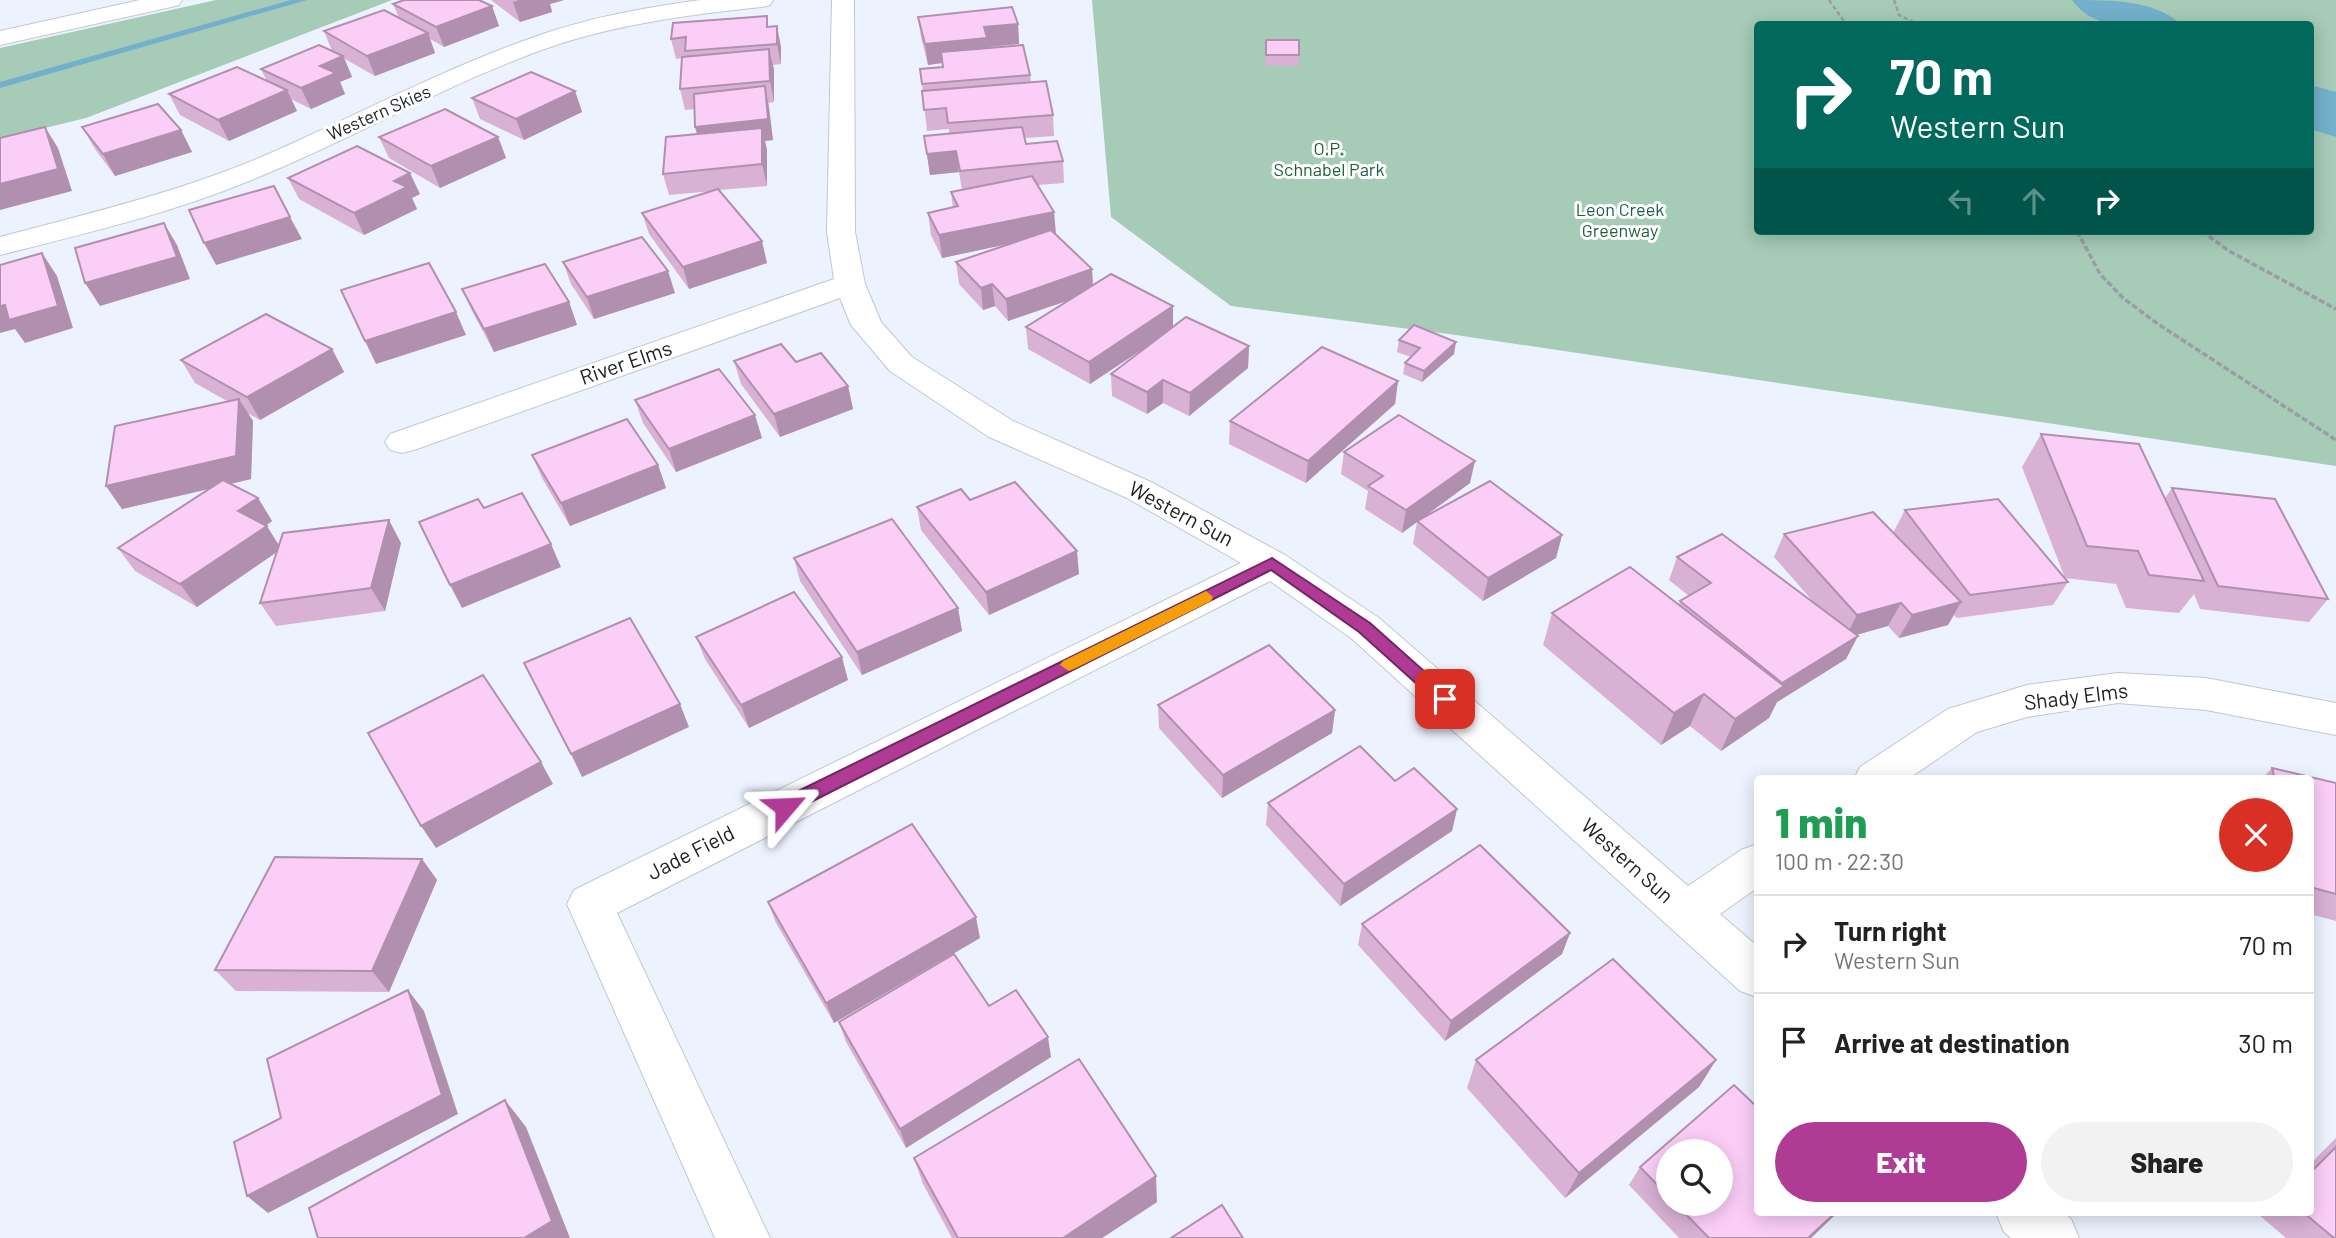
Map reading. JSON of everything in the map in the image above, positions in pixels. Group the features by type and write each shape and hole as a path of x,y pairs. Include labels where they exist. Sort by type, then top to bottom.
{"street":[{"path":"0,38 170,0"},
{"name":"Western Skies","path":"0,246 210,187 474,70 551,40 651,15 762,0"},
{"name":"Western Sun","path":"843,0 841,232 850,284 867,325 901,364 1001,429 1139,490 1272,564 1365,628 1754,973"},
{"name":"River Elms","path":"402,442 850,284"},
{"name":"Jade Field","path":"744,1238 590,904 1272,564"},
{"name":"Shady Elms","path":"1881,775 1963,720 2027,701 2118,688 2206,694 2336,719"},
{"path":"1686,913 1754,865"},
{"path":"2026,1216 2052,1238"}],"path":[{"path":"1829,0 1844,21"},
{"path":"1894,0 1899,15 1911,21"},
{"path":"2079,235 2100,274 2123,298 2158,324 2336,440"},
{"path":"2207,235 2229,251 2336,309"}],"green space":[{"path":"216,0 392,0 86,118 0,139 0,48"},
{"name":"Leon Creek Greenway","path":"1092,0 2336,0 2336,466 1456,335 1231,306 1111,217"}],"building":[{"path":"404,0 479,0 492,6 436,27 393,4"},
{"path":"1012,7 1018,24 984,27 987,38 925,44 918,17"},
{"path":"384,10 428,33 367,56 324,31"},
{"path":"767,16 767,27 777,26 777,44 685,51 686,37 671,39 673,23"},
{"path":"1266,40 1299,40 1299,55 1266,55"},
{"path":"319,45 343,56 320,66 336,73 301,88 261,69"},
{"path":"1023,45 1030,75 922,84 920,69 943,67 941,52"},
{"path":"769,49 770,81 680,89 682,57"},
{"path":"237,67 287,90 218,120 169,94"},
{"path":"531,72 575,91 516,119 472,98"},
{"path":"1046,81 1053,115 948,123 946,108 924,110 922,91"},
{"path":"765,86 768,119 695,127 694,94"},
{"path":"158,104 181,130 103,154 82,127"},
{"path":"445,109 498,137 431,166 379,137"},
{"path":"45,127 58,169 0,184 0,138"},
{"path":"1022,127 1026,144 1057,141 1063,161 960,171 956,151 927,154 924,136"},
{"path":"762,128 762,164 663,174 666,137"},
{"path":"357,146 410,173 394,181 407,187 354,213 288,178"},
{"path":"1032,176 1054,212 939,235 928,213 958,206 951,192"},
{"path":"274,186 290,217 204,243 189,210"},
{"path":"718,189 762,241 683,267 642,213"},
{"path":"164,223 177,257 85,283 75,248"},
{"path":"1051,230 1092,269 1006,299 992,284 981,288 956,262"},
{"path":"642,237 668,271 587,297 563,262"},
{"path":"42,253 58,306 9,320 5,305 0,306 0,265"},
{"path":"429,263 456,312 365,341 341,290"},
{"path":"545,264 569,302 484,329 462,289"},
{"path":"1111,274 1173,306 1089,362 1026,327"},
{"path":"266,314 332,349 247,397 181,360"},
{"path":"1186,317 1249,346 1190,393 1163,380 1147,392 1111,374"},
{"path":"1414,325 1456,342 1424,371 1405,363 1420,348 1399,340"},
{"path":"781,344 796,362 821,353 848,386 774,414 734,361"},
{"path":"1322,347 1398,381 1308,461 1230,421"},
{"path":"719,369 755,415 669,449 635,400"},
{"path":"239,399 236,456 106,486 115,426"},
{"path":"1399,415 1475,461 1406,510 1368,486 1383,476 1344,452"},
{"path":"627,419 658,465 561,503 532,455"},
{"path":"2041,434 2139,444 2204,581 2149,575 2138,551 2087,546"},
{"path":"223,480 258,498 238,511 267,526 180,584 118,548"},
{"path":"1490,481 1562,535 1488,578 1417,521"},
{"path":"1015,482 1077,551 986,592 917,507 961,489 970,500"},
{"path":"2172,488 2275,499 2328,599 2218,586"},
{"path":"522,493 551,544 450,585 419,522 478,499 484,508"},
{"path":"1998,499 2068,582 1970,595 1905,510"},
{"path":"1873,512 1961,602 1912,615 1901,603 1857,615 1784,534"},
{"path":"892,519 958,608 857,652 794,558"},
{"path":"389,520 371,588 260,603 283,533"},
{"path":"1722,534 1858,636 1782,683 1680,601 1711,583 1677,557"},
{"path":"1630,567 1784,686 1735,719 1704,694 1674,713 1552,613"},
{"path":"794,592 842,657 741,705 696,637"},
{"path":"630,618 680,704 571,754 524,663"},
{"path":"1269,645 1335,710 1223,775 1158,705"},
{"path":"483,675 541,762 421,826 368,733"},
{"path":"1360,746 1395,781 1414,768 1457,809 1344,884 1268,803"},
{"path":"2272,768 2302,775 2274,775"},
{"path":"2314,778 2336,783 2336,894 2314,888"},
{"path":"912,824 976,917 826,1003 768,902"},
{"path":"1480,845 1570,933 1451,1021 1362,924"},
{"path":"275,857 422,859 372,971 215,970"},
{"path":"954,954 989,1006 1016,990 1048,1037 900,1129 839,1022"},
{"path":"1613,959 1716,1060 1579,1173 1476,1060"},
{"path":"408,990 442,1095 247,1196 234,1142 281,1118 267,1059"},
{"path":"1079,1059 1156,1176 1063,1238 958,1238 914,1158"},
{"path":"1734,1085 1754,1104 1754,1216 1832,1216 1808,1238 1709,1238 1688,1216 1733,1216 1733,1139 1672,1139"},
{"path":"505,1100 552,1221 524,1238 318,1238 309,1208"},
{"path":"2336,1147 2336,1238 2308,1216 2314,1216 2314,1169"},
{"path":"1656,1153 1656,1184 1640,1167"},
{"path":"1222,1205 1243,1238 1171,1238"}],"waterway":[{"path":"0,85 302,0"},
{"path":"2101,0 2144,21"},
{"path":"2314,106 2336,117"}],"slow traffic":[{"path":"1069,665 1206,597"}],"route":[{"path":"785,807 1272,564 1365,628 1445,699"}],"park label":[{"name":"O.P. Schnabel Park","path":"1329,159"}]}
